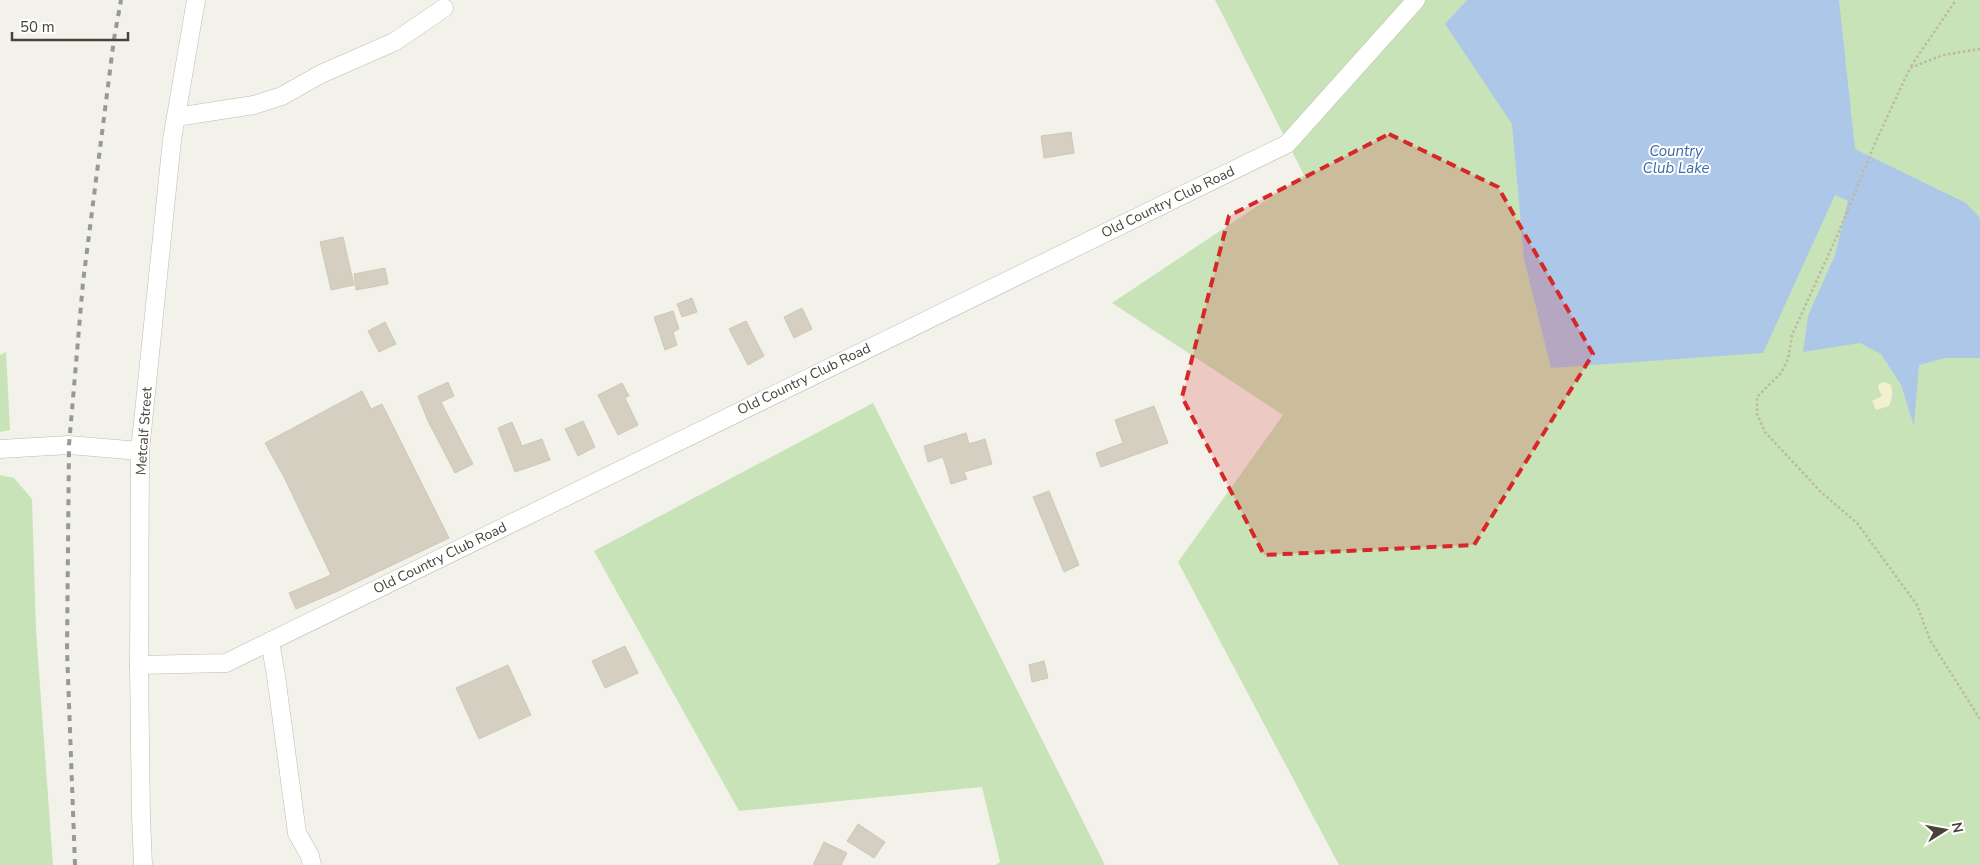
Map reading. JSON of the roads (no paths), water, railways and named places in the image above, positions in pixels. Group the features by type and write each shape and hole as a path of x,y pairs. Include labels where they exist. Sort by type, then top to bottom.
{"street":[{"name":"Metcalf Street","path":"143,865 139,665 140,451 172,140 196,0"},
{"name":"Old Country Club Road","path":"139,665 226,663 1286,144 1416,0"},
{"path":"176,117 254,105 282,96 321,74 394,42 444,8"},
{"path":"0,449 69,445 140,451"},
{"path":"270,641 297,833 310,856 312,865"}],"water":[{"name":"Country Club Lake","path":"1467,0 1839,0 1855,149 1966,203 1980,218 1980,358 1945,358 1919,365 1914,426 1901,385 1881,354 1860,343 1803,352 1808,316 1835,255 1848,201 1835,195 1763,353 1551,368 1524,259 1512,124 1445,24"}],"railway":[{"path":"75,865 67,650 69,445 83,282 114,39 121,0"}]}
